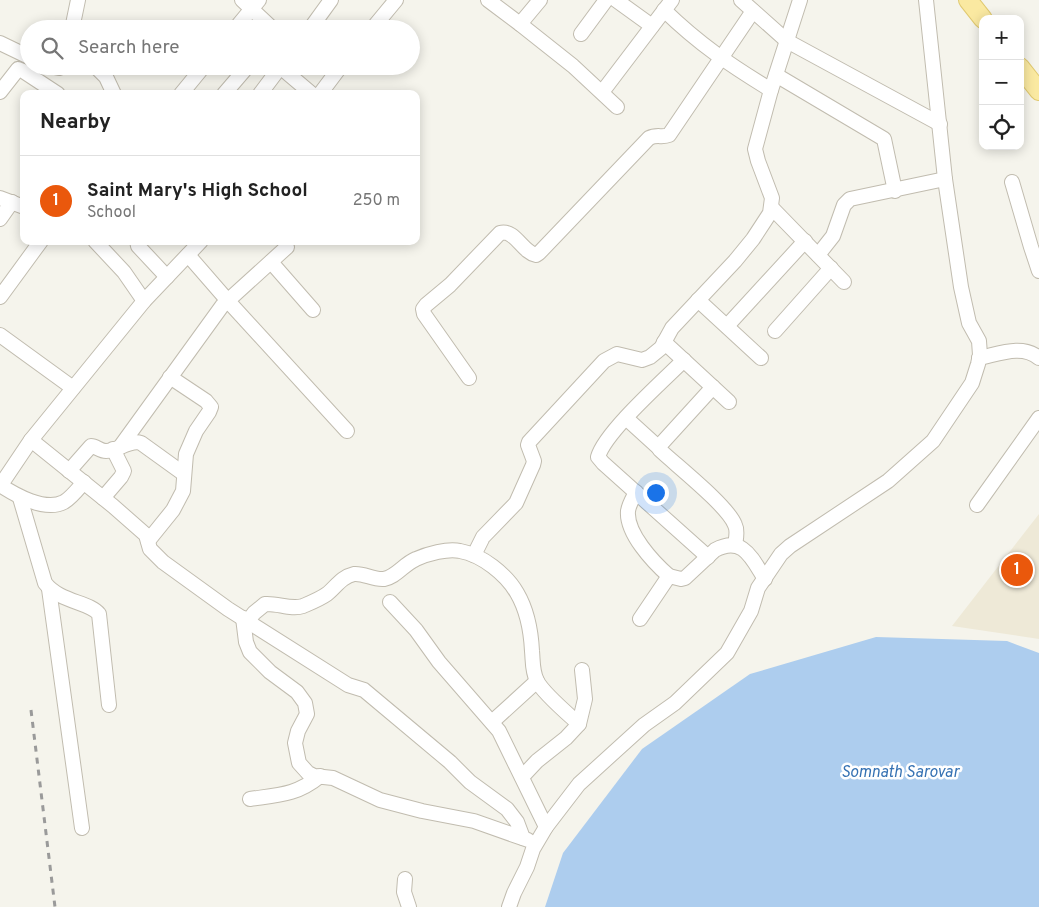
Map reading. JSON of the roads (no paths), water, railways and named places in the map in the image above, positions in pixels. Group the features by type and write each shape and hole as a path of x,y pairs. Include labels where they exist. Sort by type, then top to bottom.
{"main road":[{"path":"968,0 980,15"},
{"path":"1024,72 1039,91"}],"street":[{"path":"74,20 78,0"},
{"path":"317,20 331,0"},
{"path":"379,20 396,0"},
{"path":"488,0 573,66 617,107"},
{"path":"520,24 540,0"},
{"path":"581,34 606,0"},
{"path":"616,0 652,26"},
{"path":"742,0 787,41 940,124"},
{"path":"474,555 483,537 520,497 534,461 528,445 529,442 604,361 617,354 637,359 646,359 661,348 672,328 753,239 767,218 772,208 772,198 755,149 771,90 800,0"},
{"path":"508,907 527,867 536,842 546,826 579,784 644,725 675,703 727,653 751,611 758,588 781,554 790,546 888,481 933,441 972,383 979,358 978,341 969,323 961,287 945,180 926,0"},
{"path":"241,20 251,3 265,20"},
{"path":"606,87 668,5 696,40 720,58 771,90"},
{"path":"469,378 424,314 423,309 426,305 450,285 500,233 504,232 512,235 531,254 536,255 539,253 650,138 654,136 669,136 753,11"},
{"path":"0,43 20,53"},
{"path":"0,92 18,70 20,70"},
{"path":"29,75 52,90"},
{"path":"104,75 112,90"},
{"path":"184,90 197,75"},
{"path":"227,90 240,75"},
{"path":"263,90 274,75"},
{"path":"289,75 307,90"},
{"path":"322,90 330,75"},
{"path":"776,75 884,139 895,191"},
{"path":"818,254 833,236 844,205 850,199 856,196 895,191 945,180"},
{"path":"1012,182 1030,247 1039,271"},
{"path":"0,219 12,202"},
{"path":"772,208 844,282"},
{"path":"727,326 805,241"},
{"path":"0,297 37,245"},
{"path":"99,245 124,272 144,301"},
{"path":"138,245 167,277"},
{"path":"84,482 66,500 58,504 40,503 20,498 0,486 31,440 144,301 197,245"},
{"path":"117,448 228,301 287,247"},
{"path":"188,255 348,431"},
{"path":"271,262 314,310"},
{"path":"775,330 831,268"},
{"path":"698,300 762,358"},
{"path":"0,335 73,388"},
{"path":"664,342 729,402"},
{"path":"979,358 1018,350 1030,352 1039,358"},
{"path":"684,360 626,418 601,450 598,457 602,463 708,557"},
{"path":"148,541 178,500 185,484 184,463 189,447 196,431 211,407 206,400 170,378"},
{"path":"659,448 713,387"},
{"path":"626,418 722,507 736,528 735,545"},
{"path":"977,505 1039,418"},
{"path":"31,440 146,535 152,552 193,585 348,685 364,690 450,762 470,782 507,809 518,822 522,838"},
{"path":"69,471 93,445 104,451 138,442 184,474"},
{"path":"103,498 124,471 117,448"},
{"path":"636,492 628,510 630,525 646,551 669,576 683,579 720,547 735,545 745,550 765,579"},
{"path":"20,498 45,584 49,589 68,600 94,609 99,614 109,705"},
{"path":"245,620 265,604 302,606 325,596 342,580 354,574 384,579 392,576 414,559 458,550 474,555 492,567 505,577 517,591 528,621 533,667 537,681 579,724"},
{"path":"640,619 669,576"},
{"path":"49,589 82,828"},
{"path":"390,602 499,730 546,826"},
{"path":"245,620 246,642 250,652 270,672 291,686 305,703 307,714 296,736 295,750 303,770 308,773 333,778 380,800 422,811 474,821 536,842"},
{"path":"522,778 579,724 585,698 582,670"},
{"path":"492,722 537,681"},
{"path":"250,799 289,794 306,787 320,776"},
{"path":"405,878 404,892 409,907"}],"water":[{"name":"Somnath Sarovar","path":"876,637 1007,641 1039,653 1039,907 545,907 563,853 642,749 750,674"}],"railway":[{"path":"31,710 55,907"}],"place":[{"name":"Saint Mary's High School","path":"1017,570"}]}
